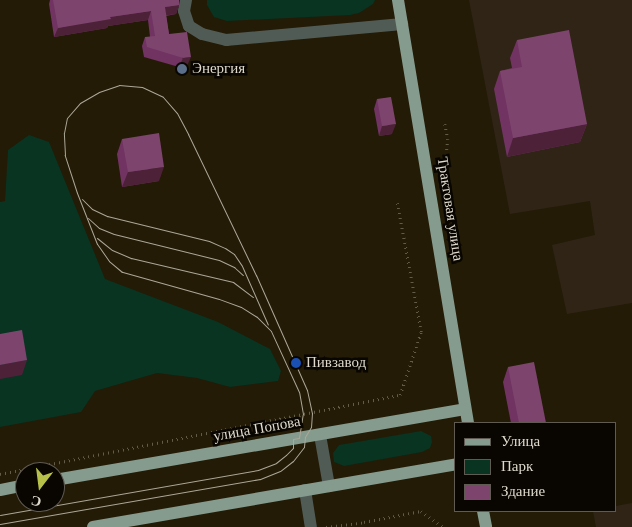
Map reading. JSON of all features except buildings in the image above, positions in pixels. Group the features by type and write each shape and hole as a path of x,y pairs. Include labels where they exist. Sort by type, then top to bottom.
{"main road":[{"name":"Трактовая улица","path":"398,0 468,422"},
{"name":"улица Попова","path":"65,478 465,410"},
{"path":"93,527 454,464"},
{"path":"0,490 15,487"},
{"path":"483,512 486,527"}],"street":[{"path":"186,0 184,11 189,26 202,34 226,40 402,24"},
{"path":"320,434 329,486"},
{"path":"305,490 311,527"}],"path":[{"path":"445,124 448,139 445,169 447,193"},
{"path":"0,474 400,395 420,332 397,203"},
{"path":"326,527 364,522 421,510 442,527"}],"shaded area":[{"path":"469,0 632,0 632,303 567,314 552,245 595,235 590,201 510,214"},
{"path":"632,503 632,527 596,527 593,512 617,512 617,506"}],"green space":[{"path":"207,0 375,0 373,4 359,13 350,15 227,21 214,17 207,5"},
{"path":"29,135 49,142 105,279 218,322 270,349 281,371 278,381 230,387 197,378 157,373 95,391 81,412 0,427 0,202 5,201 8,150"},
{"path":"421,431 431,436 432,442 430,448 422,452 344,466 334,462 333,453 339,445"}],"tram line":[{"path":"0,515 258,470 276,463 293,448 293,439 299,438 303,414 299,392 271,331 257,317 241,307 219,299 122,272 109,261 97,244 77,193 65,155 64,133 67,118 80,103 99,92 119,85 142,87 163,97 177,113 188,134 256,275 307,390 312,413 311,427 305,437 304,447 293,461 280,471 260,479 0,524"},
{"path":"82,199 92,209 107,216 209,241 234,254 242,266 268,325"},
{"path":"88,218 99,228 114,234 219,260 234,267 243,275"},
{"path":"97,238 112,250 131,258 233,282 253,297"}],"place":[{"name":"Энергия","path":"182,69"},
{"name":"Пивзавод","path":"296,363"}]}
